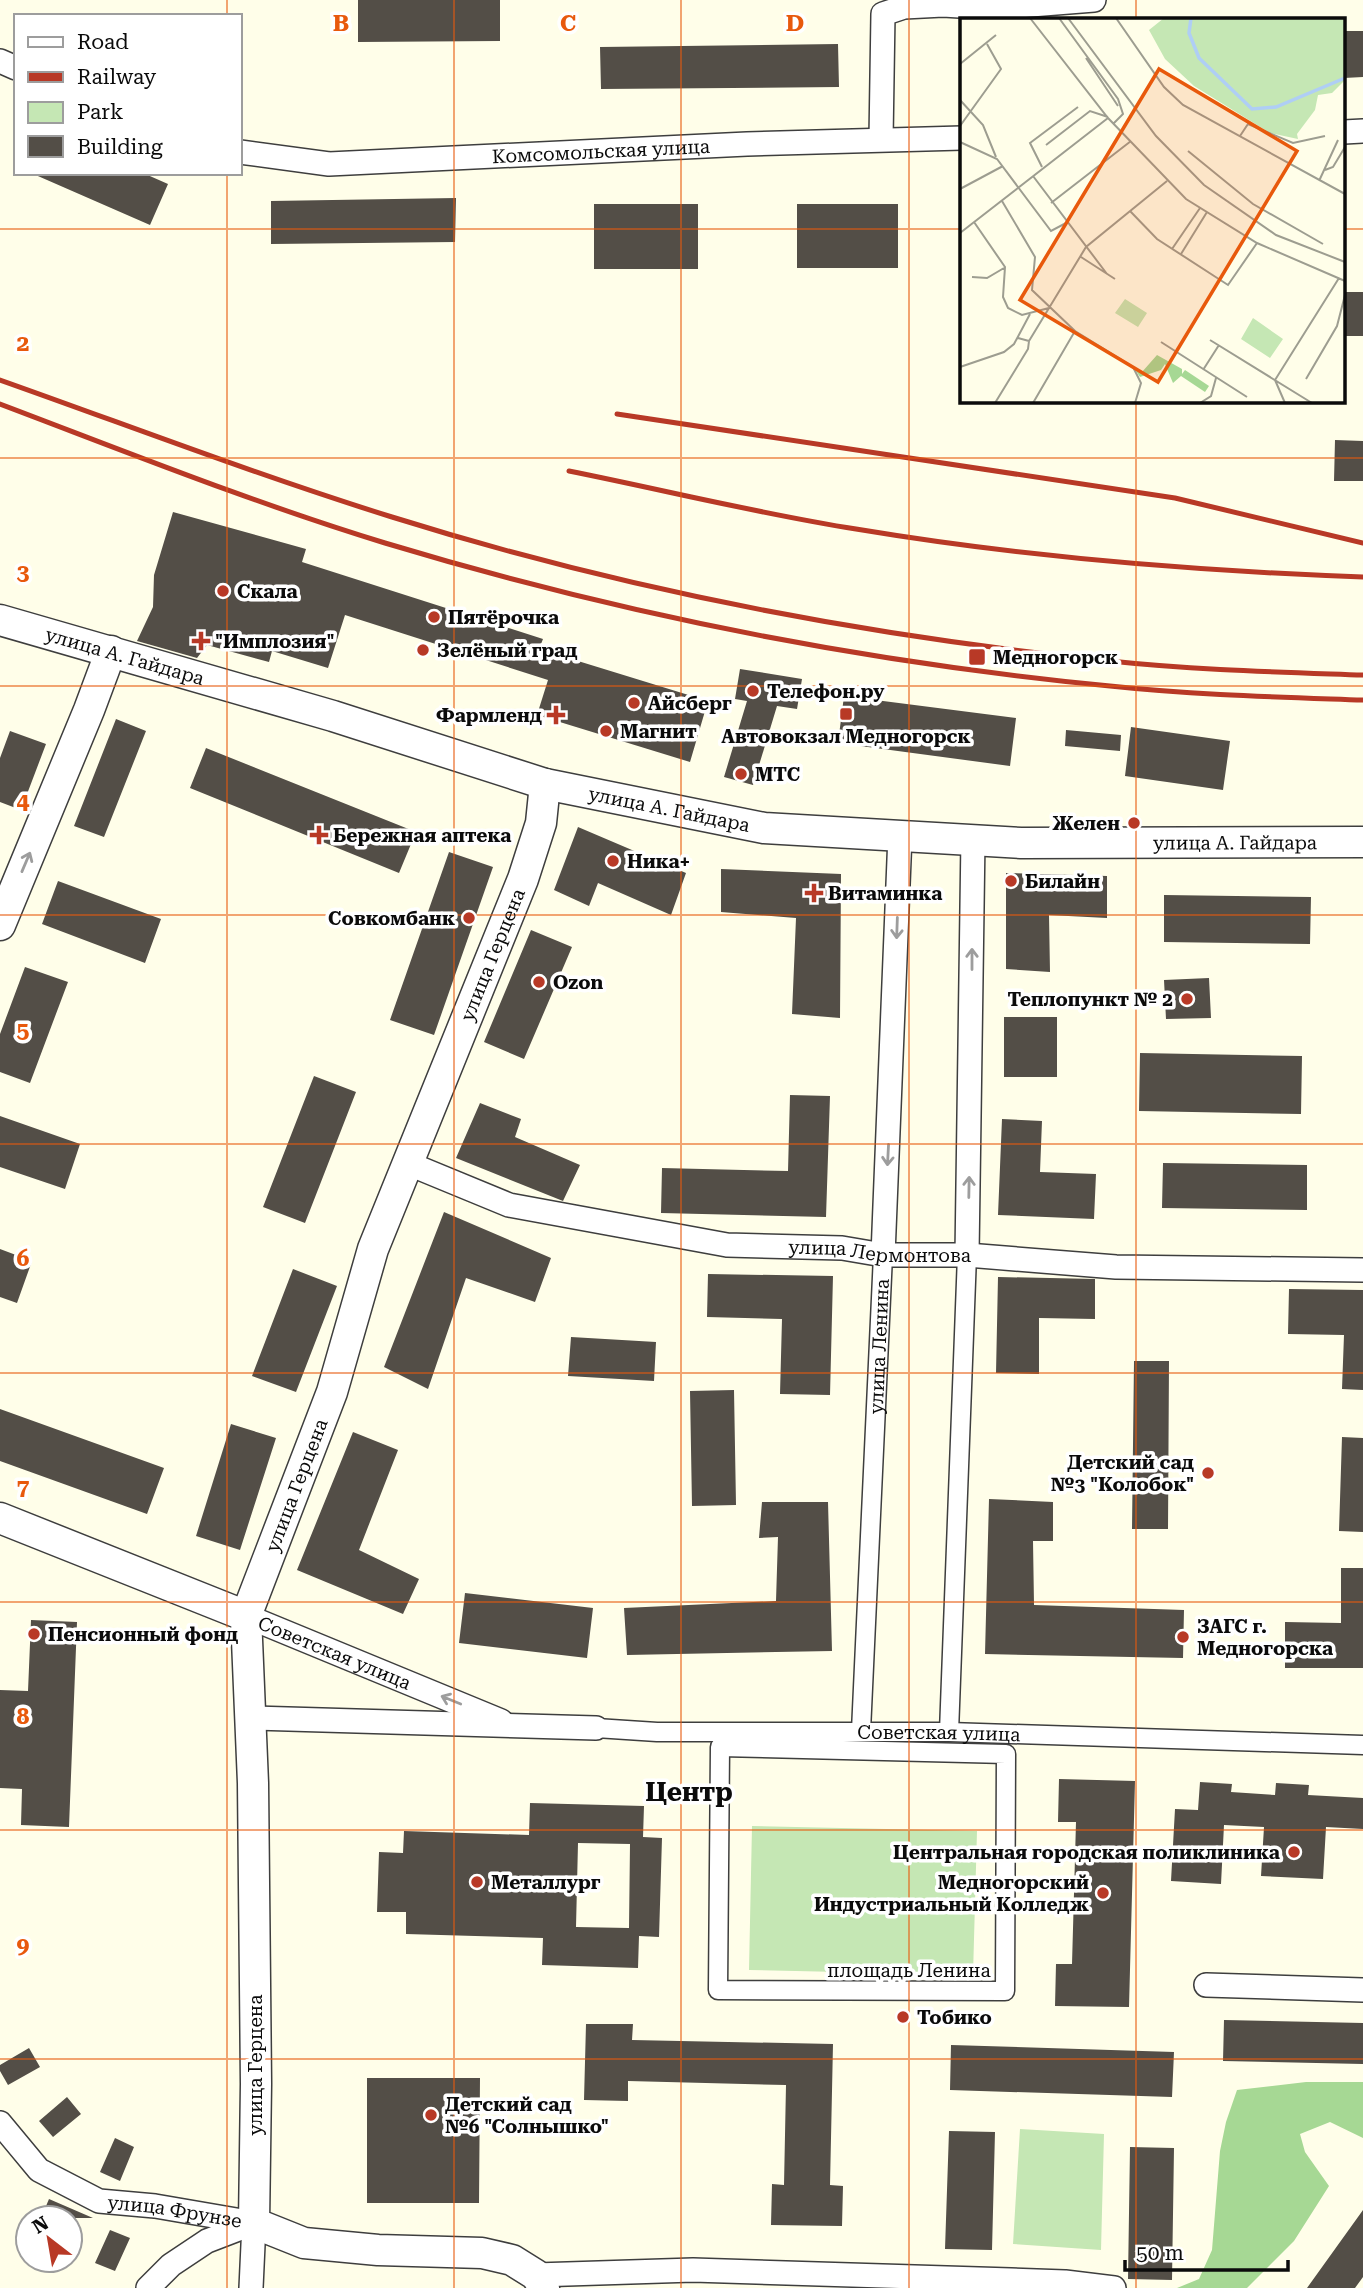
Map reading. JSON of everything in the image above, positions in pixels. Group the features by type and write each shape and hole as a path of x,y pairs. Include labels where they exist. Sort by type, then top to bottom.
{"street":[{"path":"881,139 883,14 904,7 943,5 993,8 1094,0"},
{"name":"Комсомольская улица","path":"242,152 329,164 881,139 960,138"},
{"name":"улица А. Гайдара","path":"0,620 333,716 545,784 764,828 973,838 1021,843 1363,842"},
{"path":"0,925 111,651"},
{"name":"улица Герцена","path":"254,2223 256,2084 252,1718 246,1616 320,1426 340,1368 373,1249 451,1063 523,879 541,823 545,784"},
{"name":"улица Ленина","path":"861,1731 900,835"},
{"path":"949,1732 967,1255 973,838"},
{"name":"улица Лермонтова","path":"407,1163 509,1205 727,1245 842,1248 883,1255 967,1255 1116,1267 1363,1270"},
{"name":"Советская улица","path":"2,1523 246,1616 514,1726"},
{"name":"Советская улица","path":"252,1718 657,1732 949,1732 1363,1745"},
{"name":"площадь Ленина","path":"720,1747 1006,1754 1005,1991 718,1990 720,1747"},
{"path":"1206,1985 1363,1990"},
{"name":"улица Фрунзе","path":"0,2123 39,2170 99,2201 155,2206 254,2223"},
{"path":"251,2288 254,2223"},
{"path":"148,2288 171,2265 207,2241 254,2223 303,2243 378,2250 482,2253 512,2260 540,2282 693,2270 1024,2281 1114,2288"}],"green space":[{"path":"752,1826 977,1831 973,1975 749,1970"},
{"path":"1306,2082 1363,2082 1363,2138 1330,2122 1300,2134 1305,2152 1329,2186 1294,2241 1247,2288 1177,2288 1199,2279 1212,2250 1220,2151 1237,2090"},
{"path":"1020,2129 1104,2134 1101,2250 1013,2244"}],"building":[{"path":"358,0 500,0 500,41 358,42"},
{"path":"1346,31 1363,31 1363,77 1346,78"},
{"path":"838,44 839,87 601,89 600,47"},
{"path":"36,175 148,175 168,184 150,225"},
{"path":"456,198 455,242 271,244 271,201"},
{"path":"594,204 698,204 698,269 594,269"},
{"path":"797,204 898,204 898,268 797,268"},
{"path":"1346,292 1363,292 1363,336 1346,336"},
{"path":"1335,440 1363,441 1363,481 1334,481"},
{"path":"173,512 306,549 302,562 543,639 539,649 708,701 690,762 537,715 548,680 345,615 328,668 272,651 269,662 207,645 197,658 137,641 153,607 154,575"},
{"path":"740,669 802,679 797,709 777,706 753,785 724,777 747,701 735,699"},
{"name":"Медногорск","path":"844,696 1016,718 1010,766 838,743"},
{"path":"116,719 146,731 104,837 74,826"},
{"path":"1131,727 1230,741 1223,790 1125,776"},
{"path":"1066,730 1121,735 1120,751 1065,746"},
{"path":"10,731 46,744 21,810 0,802 0,758"},
{"path":"206,748 416,832 399,873 190,788"},
{"path":"578,827 686,873 671,915 598,883 589,906 554,890"},
{"path":"449,852 493,867 434,1035 390,1020"},
{"path":"721,869 841,874 840,1018 792,1014 796,918 721,912"},
{"path":"1006,873 1107,876 1107,918 1049,915 1050,972 1006,969"},
{"path":"58,881 161,919 145,963 42,924"},
{"path":"1164,895 1311,897 1310,944 1164,942"},
{"path":"531,930 572,947 524,1059 484,1042"},
{"path":"25,967 68,982 30,1083 0,1072 0,1034"},
{"name":"Теплопункт № 2","path":"1209,978 1211,1018 1166,1019 1164,980"},
{"path":"1004,1017 1057,1017 1057,1077 1004,1077"},
{"path":"1140,1053 1302,1056 1301,1114 1139,1111"},
{"path":"314,1076 356,1092 305,1223 263,1207"},
{"path":"790,1095 830,1096 826,1217 661,1213 662,1168 788,1171"},
{"path":"480,1103 521,1119 515,1137 580,1165 563,1201 456,1158"},
{"path":"0,1116 80,1144 65,1189 0,1167"},
{"path":"1002,1119 1042,1121 1040,1172 1096,1174 1094,1219 998,1215"},
{"path":"1163,1163 1307,1165 1307,1210 1162,1208"},
{"path":"444,1212 551,1258 535,1302 466,1278 428,1389 384,1367"},
{"path":"0,1249 32,1261 17,1303 0,1297"},
{"path":"293,1269 337,1286 296,1392 252,1376"},
{"path":"708,1274 833,1276 830,1395 780,1394 782,1319 707,1317"},
{"path":"998,1277 1095,1279 1095,1319 1039,1318 1039,1374 996,1373"},
{"path":"1289,1289 1363,1290 1363,1390 1342,1389 1344,1335 1288,1334"},
{"path":"571,1337 656,1342 654,1381 568,1376"},
{"path":"1134,1361 1169,1361 1168,1529 1132,1529"},
{"path":"734,1390 736,1505 692,1506 690,1391"},
{"path":"0,1409 164,1468 147,1514 0,1461"},
{"path":"231,1424 276,1438 240,1550 196,1536"},
{"path":"353,1432 398,1450 359,1550 419,1579 403,1614 297,1570"},
{"path":"1342,1437 1363,1438 1363,1532 1339,1531"},
{"path":"989,1499 1053,1502 1053,1541 1033,1541 1034,1605 1184,1610 1183,1658 985,1654"},
{"path":"762,1502 828,1502 832,1651 627,1655 624,1608 776,1601 778,1537 759,1538"},
{"path":"1341,1568 1363,1568 1363,1668 1285,1668 1285,1622 1341,1623"},
{"path":"465,1593 593,1608 587,1658 459,1643"},
{"path":"31,1620 77,1622 69,1827 21,1825 22,1789 0,1788 0,1690 28,1691"},
{"name":"Медногорский Индустриальный Колледж","path":"1059,1779 1135,1781 1129,2007 1055,2006 1056,1964 1072,1964 1076,1822 1058,1822"},
{"name":"Центральная городская поликлиника","path":"1200,1782 1232,1784 1231,1792 1275,1795 1276,1783 1309,1785 1308,1795 1363,1798 1363,1829 1326,1827 1323,1879 1261,1876 1264,1827 1224,1825 1221,1884 1171,1881 1175,1809 1198,1810"},
{"name":"Металлург","path":"530,1803 644,1806 643,1837 662,1838 659,1937 639,1936 638,1968 542,1965 543,1938 406,1934 406,1912 377,1912 379,1852 403,1853 404,1831 529,1835","holes":["578,1843 630,1844 629,1928 576,1927"]},
{"path":"1224,2020 1363,2023 1363,2064 1223,2061"},
{"path":"586,2024 633,2024 632,2040 833,2044 830,2185 843,2186 842,2226 771,2225 772,2184 784,2185 786,2085 628,2081 628,2101 584,2100"},
{"path":"951,2045 1174,2052 1172,2097 950,2090"},
{"path":"29,2048 40,2067 8,2085 0,2071 0,2065"},
{"path":"367,2078 480,2078 479,2203 367,2203"},
{"path":"67,2097 81,2114 53,2137 39,2121"},
{"path":"949,2131 995,2132 992,2250 945,2249"},
{"path":"115,2138 134,2147 120,2181 100,2172"},
{"path":"1130,2147 1174,2148 1172,2280 1128,2279"},
{"path":"49,2199 61,2204 47,2204"},
{"path":"1363,2210 1363,2277 1355,2288 1307,2288"},
{"path":"110,2230 130,2238 115,2271 95,2263"}],"railway":[{"path":"0,380 244,468 392,517 568,567 658,588 837,624 1019,651 1173,667 1363,675"},
{"path":"0,404 336,528 474,569 653,613 834,649 1018,676 1173,692 1363,700"},
{"path":"617,414 1175,498 1363,543"},
{"path":"569,471 820,523 919,539 1172,567 1363,577"}],"place":[{"name":"Скала","path":"223,591"},
{"name":"Пятёрочка","path":"434,617"},
{"name":"\"Имплозия\"","path":"201,641"},
{"name":"Зелёный град","path":"423,650"},
{"name":"Медногорск","path":"977,657"},
{"name":"Телефон.ру","path":"753,691"},
{"name":"Айсберг","path":"634,703"},
{"name":"Автовокзал Медногорск","path":"846,714"},
{"name":"Фармленд","path":"556,715"},
{"name":"Магнит","path":"606,731"},
{"name":"МТС","path":"741,774"},
{"name":"Желен","path":"1134,823"},
{"name":"Бережная аптека","path":"319,835"},
{"name":"Ника+","path":"613,861"},
{"name":"Билайн","path":"1011,881"},
{"name":"Витаминка","path":"814,893"},
{"name":"Совкомбанк","path":"469,918"},
{"name":"Ozon","path":"539,982"},
{"name":"Теплопункт № 2","path":"1187,999"},
{"name":"Детский сад №3 \"Колобок\"","path":"1208,1473"},
{"name":"Пенсионный фонд","path":"34,1634"},
{"name":"ЗАГС г. Медногорска","path":"1183,1637"},
{"name":"Центральная городская поликлиника","path":"1294,1852"},
{"name":"Металлург","path":"477,1882"},
{"name":"Медногорский Индустриальный Колледж","path":"1103,1893"},
{"name":"Тобико","path":"903,2017"},
{"name":"Детский сад №6 \"Солнышко\"","path":"431,2115"}],"district":[{"name":"Центр","path":"689,1792"}]}
